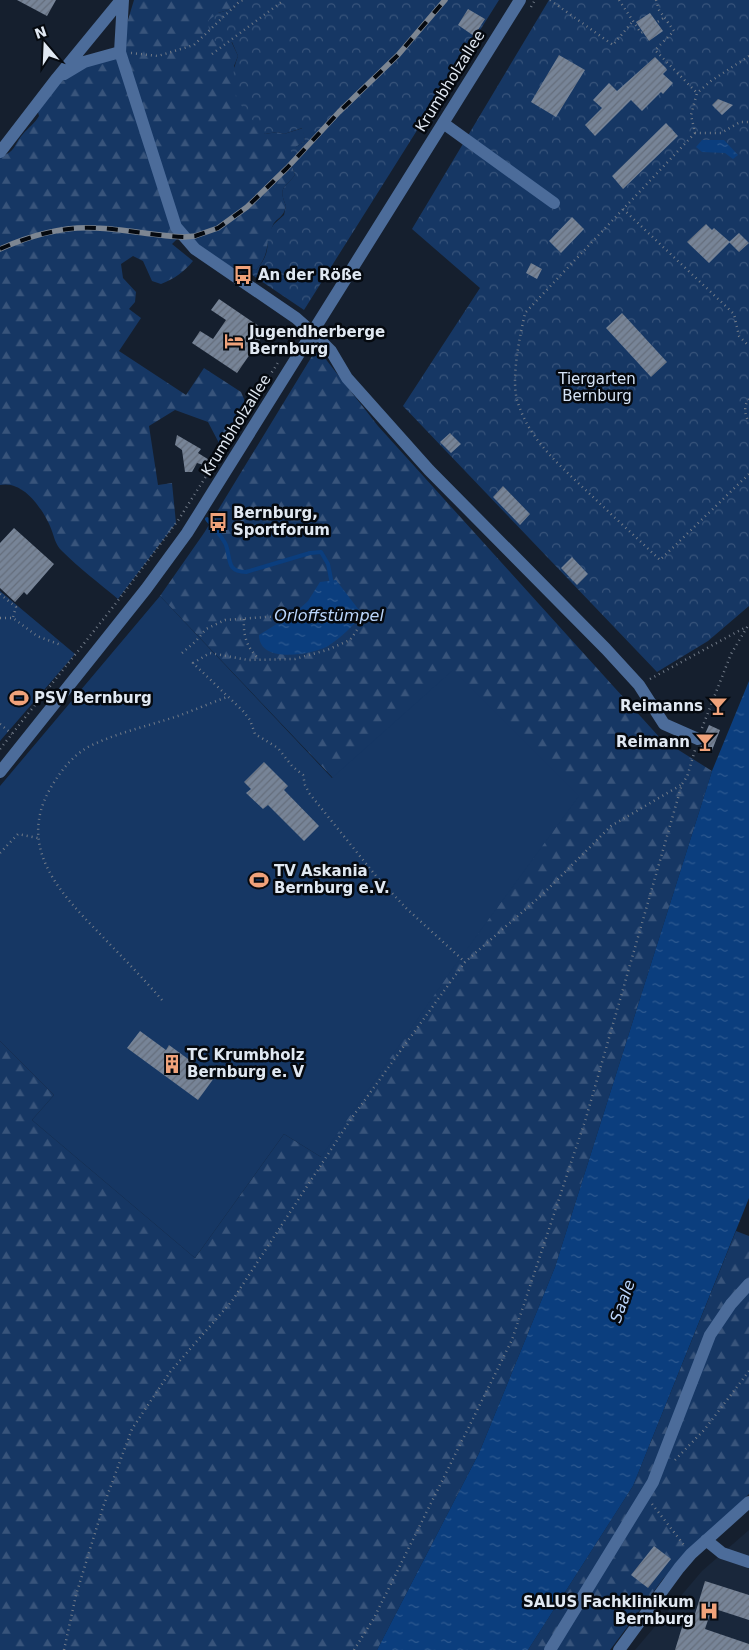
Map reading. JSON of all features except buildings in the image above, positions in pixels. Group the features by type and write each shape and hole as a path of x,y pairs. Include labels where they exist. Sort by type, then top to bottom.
{"street":[{"path":"122,0 120,52 176,227 195,249 296,318 331,351 347,378 429,470 606,649 639,685 664,724 698,739"},
{"path":"0,152 57,78 122,0"},
{"name":"Krumbholzallee","path":"0,772 146,589 175,549 520,0"},
{"path":"57,78 84,62 120,52"},
{"path":"443,124 554,203"},
{"path":"550,1650 653,1482 710,1335 731,1304 749,1284"},
{"path":"619,1650 691,1554 749,1502"},
{"path":"706,1540 722,1553 749,1562"}],"path":[{"path":"120,52 158,56 194,45 241,0"},
{"path":"212,54 284,0"},
{"path":"550,0 612,45 633,21"},
{"path":"619,0 641,33 665,18"},
{"path":"656,0 674,31 655,50 698,93"},
{"path":"694,133 691,115 698,93 711,80 749,56"},
{"path":"749,122 740,122 721,133 694,133 525,313 516,375 517,402 533,434 559,464 660,560 749,474"},
{"path":"623,209 734,314 739,336 749,346"},
{"path":"0,749 114,607 179,519 282,356"},
{"path":"749,399 745,410 749,423"},
{"path":"0,594 16,606 13,618"},
{"path":"182,653 206,629 225,620 280,616"},
{"path":"0,618 13,618 37,636 61,645"},
{"path":"244,619 243,632 246,643 253,654 259,659"},
{"path":"639,685 748,625"},
{"path":"354,1650 374,1618 512,1340 586,1118 682,784 687,777 698,739 731,654 748,625"},
{"path":"357,630 350,640 327,650 295,658 248,660 210,653 193,663 243,711 250,720 255,734 278,748 302,775 304,785 309,792 376,876 406,908 465,962"},
{"path":"162,1000 68,902 48,870 38,838 43,802 63,768 73,758 88,748 116,736 175,717 227,697"},
{"path":"0,724 12,734"},
{"path":"64,1650 76,1595 103,1507 132,1429 170,1372 232,1301 351,1119 465,962 543,894 611,826 682,784"},
{"path":"0,853 18,834 38,838"},
{"path":"672,1462 705,1430 749,1371"},
{"path":"644,1496 665,1519 691,1554"}],"shaded area":[{"name":"SALUS Fachklinikum Bernburg","path":"749,1530 749,1650 635,1650 702,1571"}],"green space":[{"path":"134,0 239,0 235,8 218,13 238,56 234,66 265,134 277,132 284,134 303,128 305,141 296,147 291,162 295,175 282,192 286,206 285,210 273,225 266,253 256,270 239,266 236,268 231,267 196,243 185,231 172,244 193,261 170,280 161,284 152,281 143,261 133,256 121,264 123,278 136,292 135,302 129,309 141,318 119,351 186,395 204,368 241,392 247,406 242,420 220,445 208,422 175,410 149,426 158,485 172,483 176,523 118,599 60,549 42,511 31,497 16,487 0,485 0,157 12,150 37,119 39,116 37,108 60,78 118,53"},
{"path":"239,0 499,0 304,310 239,266 256,270 262,262 268,245 267,235 274,224 284,215 286,206 282,195 283,189 295,175 291,162 291,150 305,141 302,128 284,134 277,132 265,134 249,116 238,99 234,90 233,80 238,56 232,42 219,44 213,39 208,24 209,20 218,13 235,8"},
{"name":"Tiergarten Bernburg","path":"549,0 749,0 749,606 708,641 657,672 403,406 480,288 412,229"},
{"path":"317,348 378,426 661,739 712,771 555,1267 479,1453 377,1650 0,1650 0,1041 54,1095 32,1120 195,1258 284,1134 321,1157 342,772 333,778 160,596 204,533"},
{"name":"PSV Bernburg","path":"0,591 75,654 0,741"},
{"name":"TV Askania Bernburg e.V.","path":"160,596 332,778 453,670 579,796 456,964 321,1157 284,1134 195,1258 32,1120 54,1095 0,1041 0,786"},
{"path":"736,1231 749,1236 749,1494 663,1579 610,1650 528,1650 633,1486"}],"water":[{"path":"702,140 724,140 738,155 733,159 725,153 702,152 696,147"},
{"name":"Orloffstümpel","path":"336,580 362,614 342,635 328,646 299,654 276,654 267,650 261,644 259,635 296,612 308,601 320,582"},
{"name":"Saale","path":"749,681 749,1198 633,1486 528,1650 377,1650 479,1453 555,1267 712,771"}],"waterway":[{"path":"207,519 226,545 230,564 235,570 246,572 310,553 321,552 328,564 332,584"}],"railway":[{"path":"0,249 35,236 59,230 107,229 184,237 195,236 218,228 247,207 287,168 339,112 398,55 445,0"}],"place":[{"name":"An der Röße","path":"243,275"},
{"name":"Jugendherberge Bernburg","path":"234,341"},
{"name":"Bernburg, Sportforum","path":"218,522"},
{"name":"PSV Bernburg","path":"19,698"},
{"name":"Reimanns","path":"718,706"},
{"name":"Reimann","path":"705,742"},
{"name":"TV Askania Bernburg e.V.","path":"259,880"},
{"name":"TC Krumbholz Bernburg e. V","path":"172,1064"},
{"name":"SALUS Fachklinikum Bernburg","path":"709,1611"}]}
